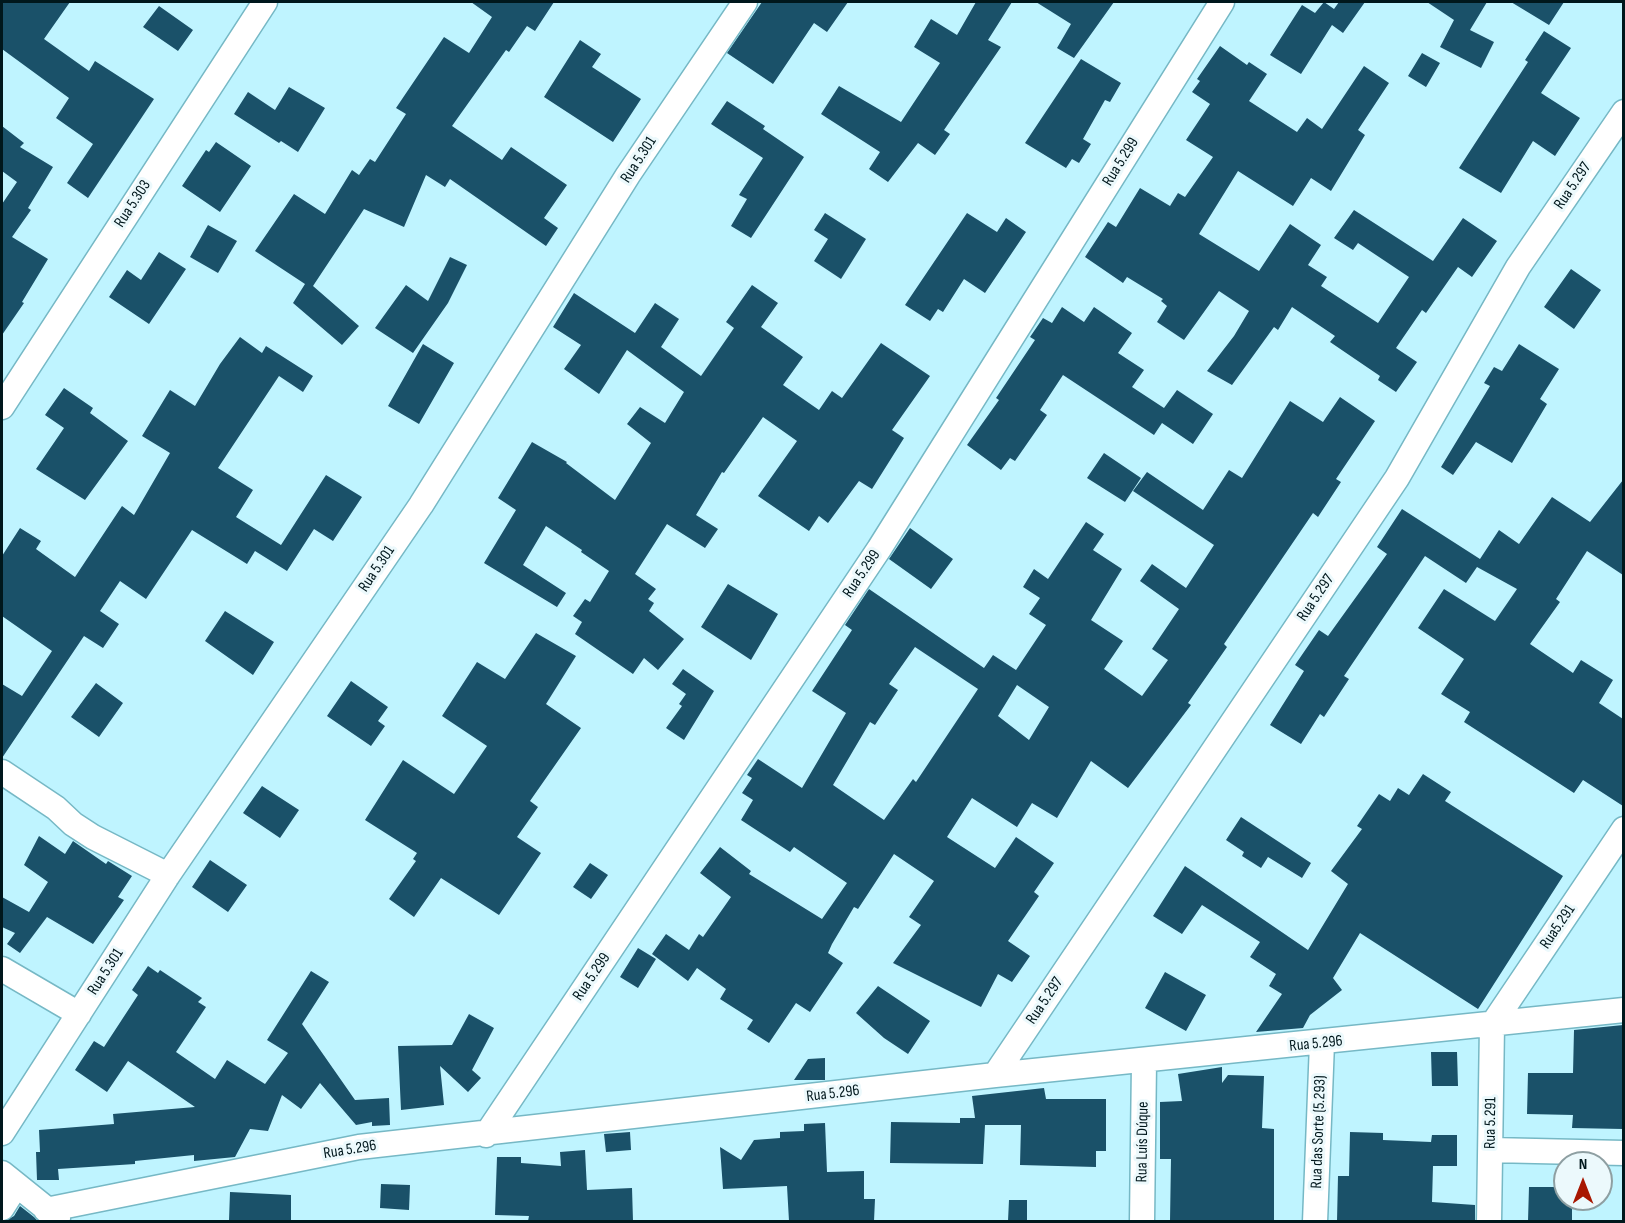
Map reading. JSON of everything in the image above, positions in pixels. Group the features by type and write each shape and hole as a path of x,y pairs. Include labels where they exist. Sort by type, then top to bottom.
{"street":[{"name":"Rua 5.303","path":"2,407 265,2"},
{"name":"Rua 5.301","path":"2,1133 168,875 421,505 628,176 745,2"},
{"name":"Rua 5.299","path":"486,1135 879,549 1222,2"},
{"name":"Rua 5.297","path":"995,1075 1397,478 1518,267 1623,112"},
{"path":"2,772 56,808 93,837 168,875"},
{"name":"Rua5.291","path":"1492,1025 1623,829"},
{"path":"2,969 79,1014"},
{"name":"Rua 5.296","path":"55,1216 359,1147 486,1135 995,1075 1144,1062 1623,1010"},
{"name":"Rua 5.291","path":"1489,1221 1492,1025"},
{"name":"Rua das Sorte (5.293)","path":"1315,1221 1322,1043"},
{"name":"Rua Luís Dúque","path":"1142,1221 1144,1062"},
{"path":"1491,1149 1623,1153"},
{"path":"2,1208 9,1180 55,1216"}],"building":[{"path":"2,2 70,2 44,39 89,71 95,61 154,99 88,198 67,183 93,144 56,118 69,98 2,49"},
{"path":"471,2 554,2 535,31 527,26 509,52 506,50 452,126 502,160 511,147 567,185 544,218 558,228 546,246 450,179 445,187 426,175 404,227 364,209 313,286 359,326 342,345 293,303 305,284 255,251 294,194 325,214 352,170 359,175 370,159 375,162 406,114 396,108 444,37 469,53 492,17"},
{"path":"762,2 848,2 827,32 814,23 773,84 727,53"},
{"path":"976,2 1012,2 988,40 1001,47 944,130 950,134 935,155 918,143 888,182 869,169 880,152 821,114 839,86 901,122 940,63 914,47 931,19 957,35"},
{"path":"1036,2 1114,2 1074,58 1057,48 1071,24"},
{"path":"1324,2 1334,9 1339,2 1365,2 1343,33 1332,25 1301,74 1270,55 1302,5 1315,13"},
{"path":"1427,2 1487,2 1470,30 1494,42 1481,68 1440,47 1454,20"},
{"path":"1511,2 1564,2 1549,25"},
{"path":"159,6 193,30 178,51 143,27"},
{"path":"1544,31 1571,48 1541,93 1580,118 1555,156 1533,141 1501,193 1459,168 1528,62 1525,60"},
{"path":"580,40 601,54 592,67 641,99 613,142 544,97"},
{"path":"1220,46 1247,65 1249,62 1267,74 1249,101 1297,132 1307,118 1322,129 1364,66 1389,83 1358,130 1365,135 1331,191 1311,178 1293,206 1238,171 1199,234 1259,271 1290,224 1321,245 1308,265 1327,277 1321,286 1378,323 1409,277 1358,243 1353,250 1334,238 1354,210 1433,261 1463,218 1497,241 1472,277 1458,267 1426,313 1422,310 1396,348 1417,362 1396,392 1378,380 1380,376 1330,342 1335,336 1292,307 1278,330 1274,327 1232,385 1207,371 1234,336 1249,311 1219,291 1184,340 1157,322 1167,306 1161,301 1163,299 1127,277 1123,283 1085,257 1108,222 1116,227 1140,188 1170,206 1178,193 1185,197 1213,157 1186,140 1210,104 1192,92 1200,81 1197,79"},
{"path":"1422,53 1440,63 1426,87 1408,76"},
{"path":"1081,59 1121,83 1110,102 1105,100 1083,139 1091,144 1079,163 1072,159 1066,168 1025,143"},
{"path":"289,87 325,108 298,152 281,141 279,143 234,114 248,92 275,110"},
{"path":"727,101 765,126 763,129 804,157 751,238 731,226 747,199 739,195 763,158 711,124"},
{"path":"2,126 24,143 20,147 53,167 28,208 31,210 12,237 48,259 22,302 24,303 2,335 2,204 17,182 2,171"},
{"path":"216,142 251,166 220,212 182,186 206,150 209,152"},
{"path":"825,213 866,239 841,279 814,261 828,239 814,230"},
{"path":"967,213 997,232 1006,218 1026,232 985,293 964,279 943,312 938,309 930,321 905,305"},
{"path":"208,225 237,241 218,273 190,257"},
{"path":"159,252 186,269 149,324 109,297 127,270 141,280"},
{"path":"450,257 467,265 448,303 413,353 375,328 406,285 428,301"},
{"path":"1571,269 1601,290 1574,329 1544,307"},
{"path":"752,285 778,303 761,327 803,357 783,385 819,410 832,391 842,398 881,343 930,376 892,430 904,438 872,489 859,481 828,523 819,516 809,531 758,496 797,441 763,417 724,473 722,472 696,515 718,529 705,548 667,524 635,574 656,589 648,599 654,603 649,611 684,639 658,670 644,658 633,674 575,634 582,622 573,616 585,599 590,602 609,571 581,552 582,550 546,526 523,565 566,593 557,607 484,563 516,510 498,498 532,442 567,462 615,500 651,443 627,424 640,407 665,423 684,392 627,350 599,394 564,369 581,345 553,327 574,293 635,333 655,303 679,319 661,347 701,376 734,328 726,322"},
{"path":"1062,307 1084,322 1094,307 1132,333 1118,353 1144,370 1132,387 1164,408 1177,390 1213,414 1193,444 1162,423 1154,435 1063,375 1040,410 1047,415 1015,461 1010,458 1001,470 967,445 999,400 996,398 1035,340 1030,337 1043,318 1052,323"},
{"path":"240,337 262,353 266,346 313,376 303,392 279,376 218,468 253,490 236,517 281,545 326,475 362,497 333,541 314,529 287,571 255,551 247,564 192,530 146,599 120,581 100,611 119,624 103,648 84,636 2,758 2,684 22,696 52,651 2,616 2,556 20,528 41,541 36,549 75,577 122,506 134,515 170,453 142,436 170,390 195,406 220,364"},
{"path":"423,344 454,363 419,424 388,406"},
{"path":"1519,344 1559,369 1540,399 1547,404 1512,463 1476,442 1453,475 1441,467 1490,386 1484,383 1494,367 1502,371"},
{"path":"64,388 93,408 90,413 128,441 85,500 36,469 64,428 45,415"},
{"path":"1340,397 1375,421 1336,479 1341,482 1318,517 1313,513 1224,644 1227,647 1188,703 1191,705 1128,788 1091,761 1057,818 1032,803 1017,827 972,798 947,837 995,868 1016,837 1054,863 1034,892 1039,896 1008,941 1030,956 1012,982 998,974 981,1007 893,963 921,925 909,917 934,881 894,854 858,909 854,907 832,944 828,953 843,963 810,1012 796,1003 769,1043 747,1029 753,1020 720,999 726,989 697,968 688,981 652,954 666,934 689,950 699,934 703,937 731,897 700,873 720,847 751,871 749,874 822,919 847,883 794,847 790,852 741,820 753,800 742,793 752,778 747,775 758,759 802,788 846,713 812,691 852,630 845,625 869,589 984,668 993,655 1016,670 1046,625 1029,614 1040,598 1023,587 1034,569 1048,579 1086,522 1104,534 1093,550 1122,569 1091,620 1123,641 1104,669 1142,696 1168,660 1152,649 1179,609 1140,581 1152,564 1186,588 1214,545 1133,491 1147,472 1203,510 1229,470 1242,478 1290,401 1323,422","holes":["915,647 978,689 916,782 913,779 884,820 833,785 870,722 875,725 898,690 889,684","1017,685 1049,707 1029,740 998,716"]},
{"path":"1104,453 1141,478 1125,502 1087,478"},
{"path":"1623,480 1623,575 1587,551 1556,599 1560,602 1530,644 1573,673 1581,660 1613,680 1599,703 1623,719 1623,806 1583,780 1574,793 1464,722 1470,712 1441,694 1464,659 1418,628 1444,589 1495,621 1517,589 1477,567 1466,583 1425,556 1344,676 1349,679 1324,717 1320,714 1301,744 1270,725 1304,671 1295,665 1319,630 1328,636 1387,554 1377,547 1402,509 1480,559 1499,530 1519,544 1552,497 1590,522"},
{"path":"910,528 953,559 931,589 889,559"},
{"path":"728,584 778,614 751,660 701,627"},
{"path":"225,611 274,642 253,675 205,641"},
{"path":"536,633 576,656 546,704 581,728 530,801 538,807 517,837 541,853 499,915 441,878 414,917 389,899 416,861 413,859 417,853 365,820 403,760 454,794 487,746 442,716 477,662 505,679"},
{"path":"683,669 714,691 684,740 666,728 682,706 679,704 686,694 672,684"},
{"path":"351,681 388,707 378,721 385,726 371,746 327,716"},
{"path":"96,683 123,703 99,737 71,717"},
{"path":"1423,774 1451,792 1445,801 1563,876 1478,1009 1360,933 1333,978 1342,990 1310,1015 1303,1028 1256,1032 1282,994 1269,986 1276,974 1250,957 1260,942 1202,905 1182,934 1153,916 1185,866 1308,950 1348,884 1331,871 1362,829 1357,826 1379,794 1390,801 1398,788 1409,795"},
{"path":"262,786 299,810 280,838 243,813"},
{"path":"1241,817 1311,863 1302,878 1268,857 1261,868 1242,856 1244,852 1226,840"},
{"path":"39,836 65,854 73,841 106,864 108,861 132,876 118,897 124,900 93,944 47,917 20,953 7,944 15,933 2,927 2,897 29,912 48,882 24,865"},
{"path":"210,860 247,885 228,912 192,887"},
{"path":"590,863 608,875 591,899 573,887"},
{"path":"638,948 656,959 638,988 620,977"},
{"path":"148,966 158,973 160,970 202,998 198,1002 206,1007 176,1052 215,1079 227,1060 265,1084 288,1053 267,1040 311,971 329,982 302,1024 355,1100 389,1098 390,1125 372,1126 372,1122 356,1125 320,1083 301,1109 282,1095 268,1131 250,1129 235,1157 194,1161 194,1155 135,1161 135,1164 58,1169 59,1180 37,1180 36,1152 40,1152 39,1130 114,1124 113,1114 195,1107 128,1061 107,1092 75,1070 94,1041 104,1047 138,995 132,990"},
{"path":"1165,972 1206,995 1186,1031 1145,1008"},
{"path":"878,986 930,1021 908,1054 884,1038 856,1013"},
{"path":"469,1014 494,1028 472,1070 481,1078 468,1092 440,1066 444,1105 401,1110 398,1046 452,1045"},
{"path":"1623,1025 1623,1129 1572,1128 1573,1115 1527,1114 1528,1073 1573,1073 1574,1030"},
{"path":"1431,1052 1457,1052 1458,1086 1432,1086"},
{"path":"825,1058 825,1080 794,1080 808,1059"},
{"path":"1222,1067 1222,1083 1228,1075 1264,1076 1262,1128 1274,1129 1274,1221 1170,1221 1171,1159 1160,1159 1160,1102 1182,1101 1178,1074"},
{"path":"1044,1088 1046,1099 1106,1099 1106,1151 1096,1151 1096,1167 1020,1165 1021,1125 985,1125 983,1164 890,1163 891,1122 960,1123 960,1118 975,1118 972,1096"},
{"path":"825,1123 827,1172 864,1171 864,1199 875,1199 874,1221 789,1221 787,1186 723,1189 720,1147 741,1160 754,1140 780,1138 780,1132 804,1131 804,1124"},
{"path":"630,1132 631,1150 606,1152 604,1134"},
{"path":"1350,1132 1383,1133 1383,1140 1431,1142 1432,1135 1457,1135 1457,1166 1433,1166 1432,1202 1475,1205 1475,1221 1337,1221 1338,1176 1349,1176"},
{"path":"585,1150 587,1190 632,1188 633,1221 528,1221 529,1216 495,1215 497,1157 521,1157 521,1163 561,1166 560,1152"},
{"path":"381,1184 410,1185 409,1210 380,1208"},
{"path":"1529,1187 1553,1187 1553,1211 1572,1211 1572,1221 1528,1221"},
{"path":"230,1192 291,1195 291,1221 229,1221"},
{"path":"1009,1200 1027,1200 1027,1221 1008,1221"},
{"path":"20,1206 38,1221 5,1221 14,1216"}]}
